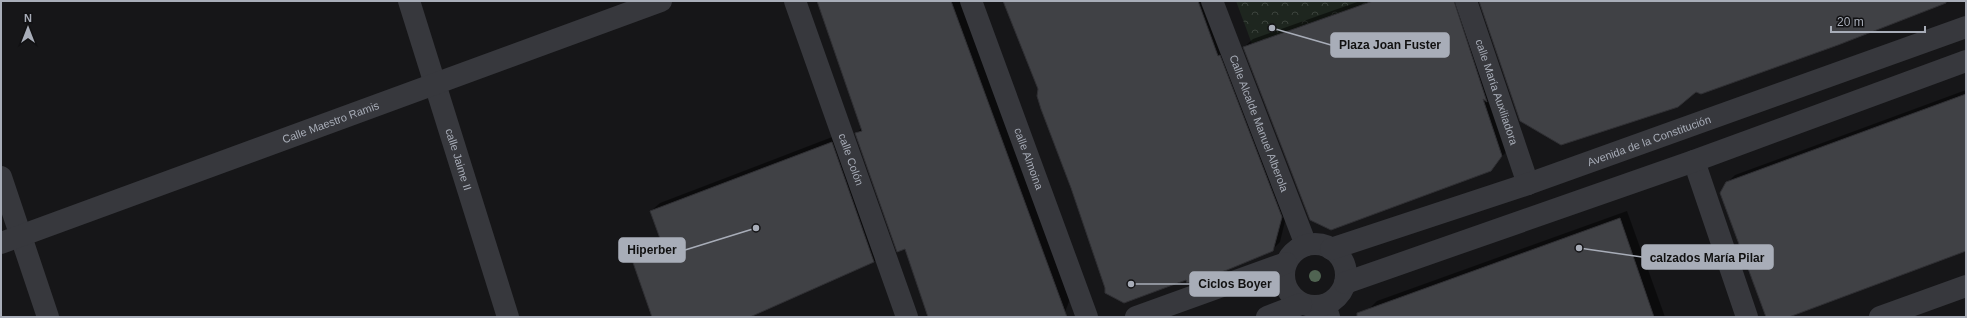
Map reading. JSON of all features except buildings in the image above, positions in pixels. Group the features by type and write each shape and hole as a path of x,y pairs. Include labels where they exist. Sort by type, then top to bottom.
{"street":[{"name":"calle Jaime II","path":"409,1 508,317"},
{"name":"Calle Maestro Ramis","path":"11,240 661,1"},
{"name":"calle Colón","path":"795,1 907,317"},
{"name":"calle Almoina","path":"971,1 1087,317"},
{"name":"Calle Alcalde Manuel Alberola","path":"1212,1 1306,245"},
{"name":"calle María Auxiliadora","path":"1466,1 1528,184"},
{"name":"Avenida de la Constitución","path":"1331,248 1528,184 1966,27"},
{"path":"1345,283 1694,161 1966,61"},
{"path":"1694,161 1747,317"},
{"path":"1,177 11,240 48,317"},
{"path":"1321,244 1331,248 1339,255 1344,264 1346,274 1345,283 1341,293 1334,300 1327,311 1301,304 1289,294 1284,284 1283,274 1286,263 1291,254 1306,245 1321,244"},
{"path":"1136,317 1286,263"},
{"path":"1880,317 1966,286"},
{"path":"1267,317 1301,304"}],"green space":[{"path":"1236,1 1373,1 1252,44"}],"place":[{"name":"Plaza Joan Fuster","path":"1272,28"},
{"name":"Hiperber","path":"756,228"},
{"name":"calzados María Pilar","path":"1579,248"},
{"name":"Ciclos Boyer","path":"1131,284"}]}
